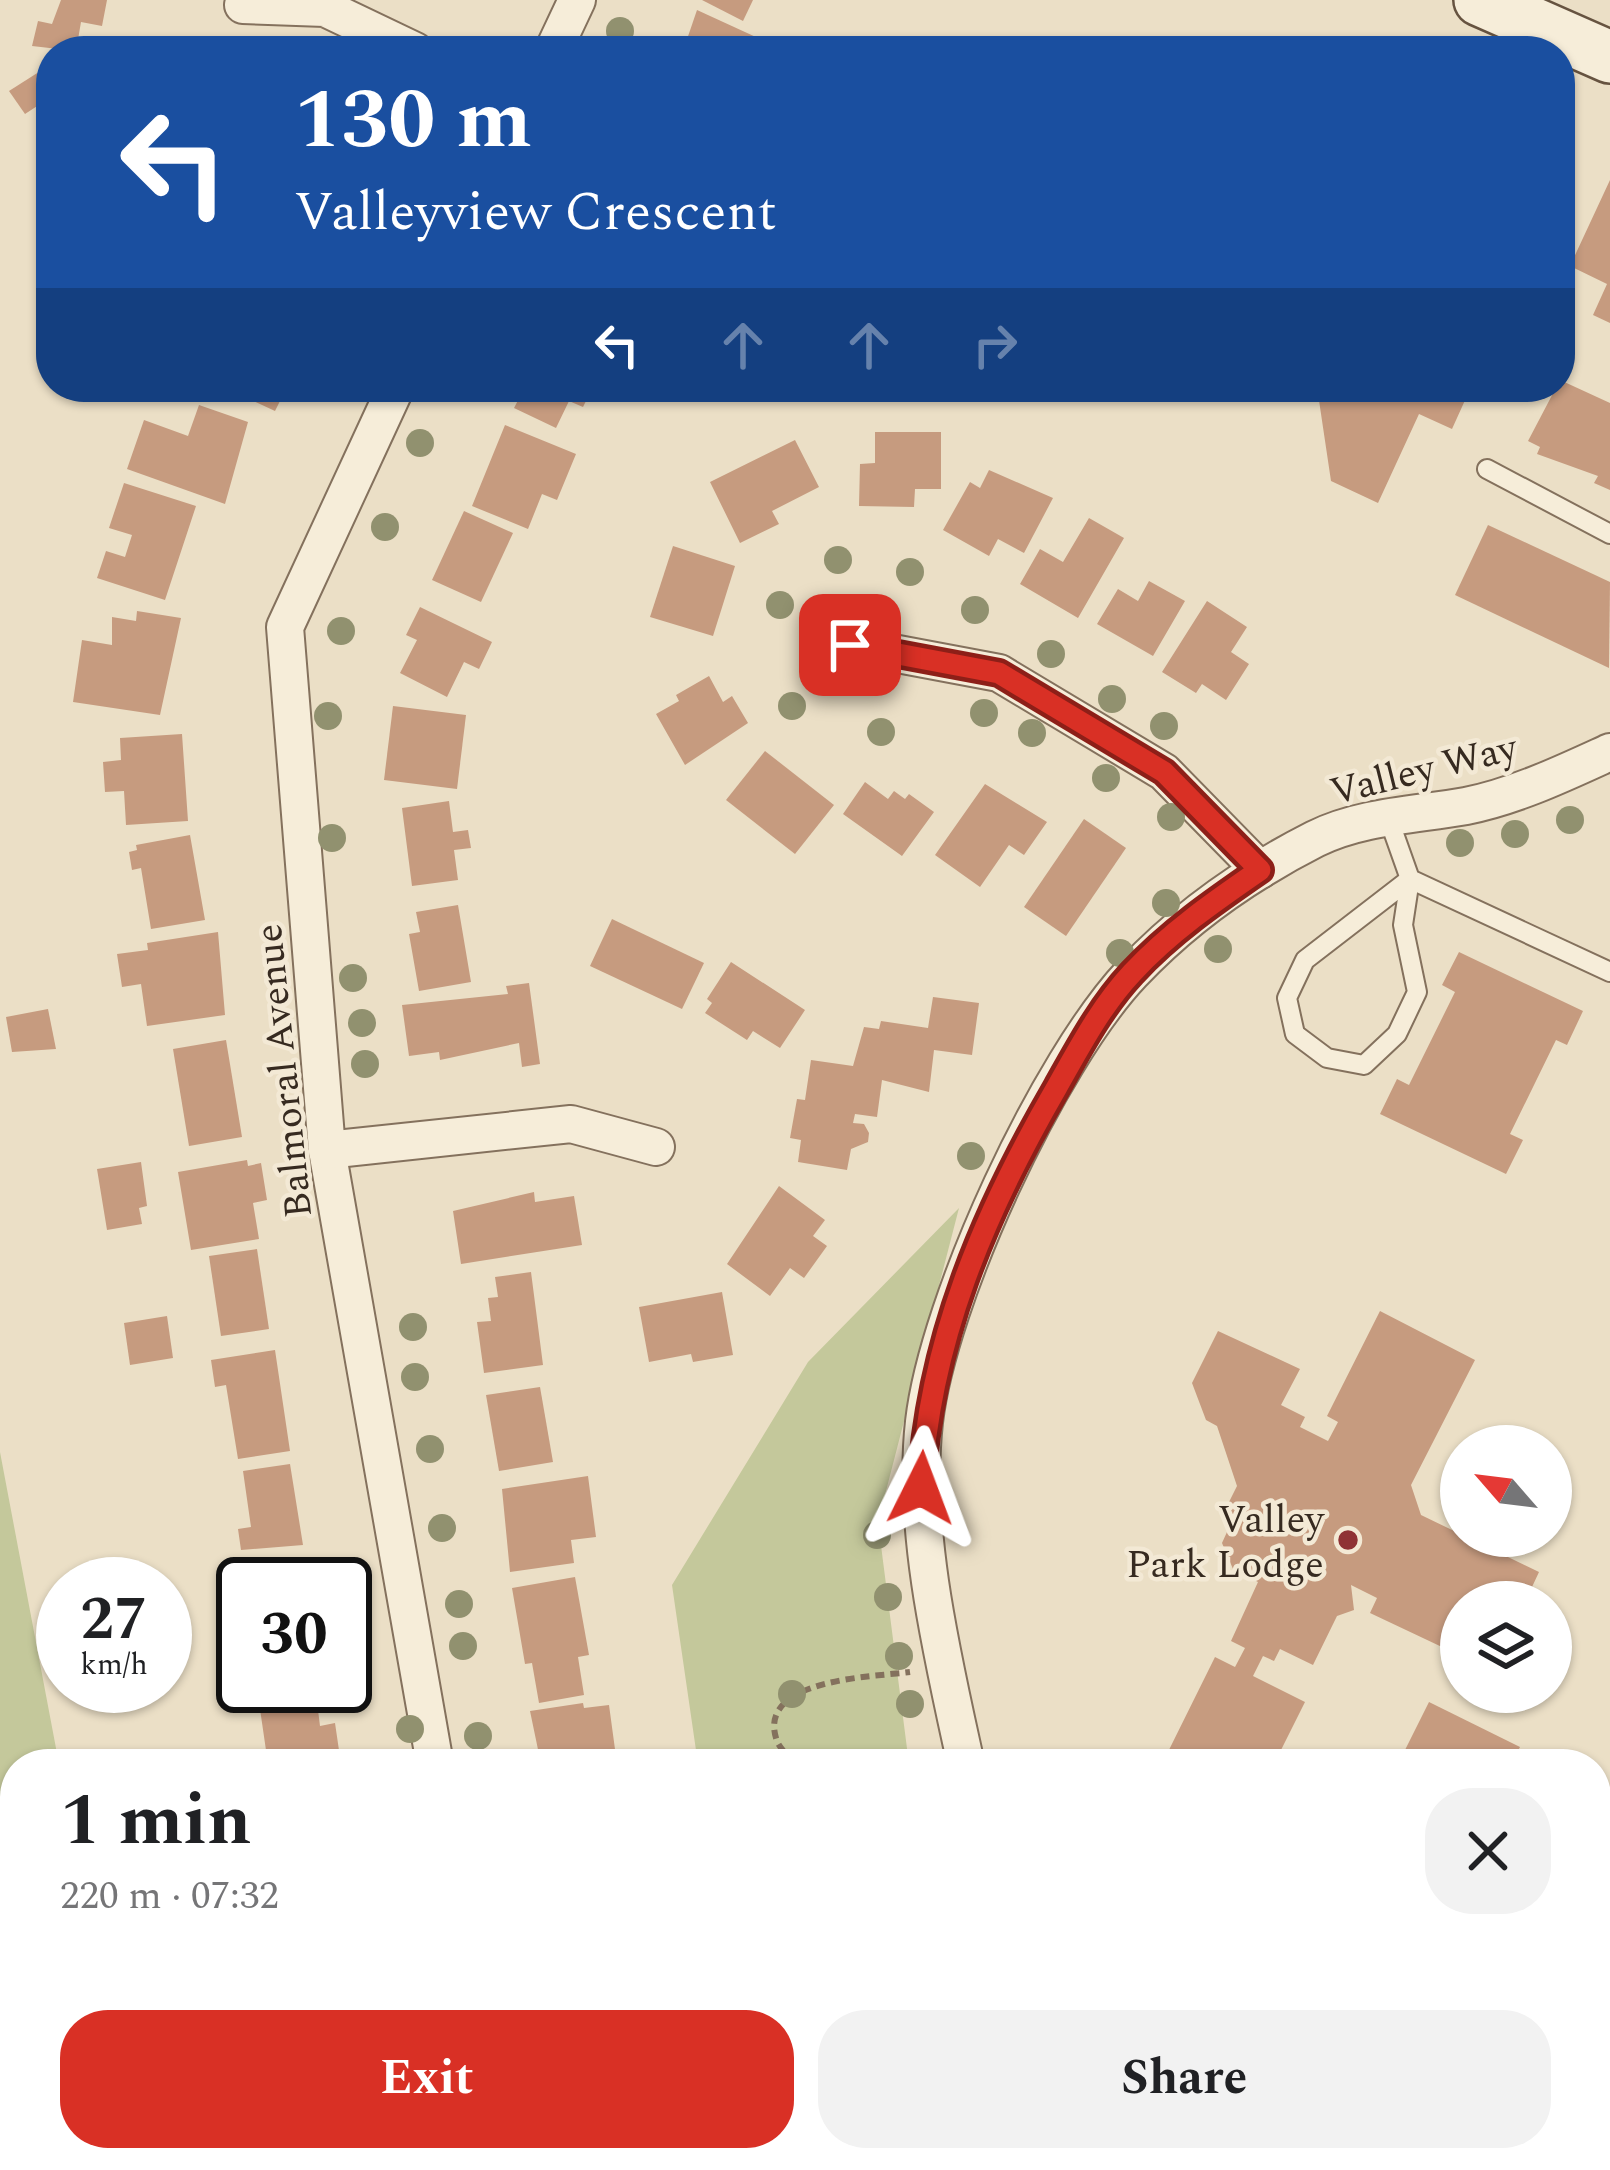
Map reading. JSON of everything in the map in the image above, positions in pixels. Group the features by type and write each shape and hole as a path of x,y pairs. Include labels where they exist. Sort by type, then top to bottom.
{"main road":[{"path":"1480,0 1562,36"},
{"path":"1575,42 1610,57"}],"street":[{"path":"560,36 577,0"},
{"path":"243,5 325,8 384,36"},
{"name":"Balmoral Avenue","path":"389,402 285,627 327,1150 432,1749"},
{"path":"850,645 999,673 1164,772 1260,870"},
{"name":"Valley Way","path":"963,1749 945,1668 921,1488 924,1421 939,1350 979,1236 1081,1045 1131,974 1189,919 1260,870 1321,836 1388,817 1469,806 1546,782 1610,752"},
{"path":"327,1150 571,1124 656,1147"}],"lane":[{"path":"1487,469 1610,534"},
{"path":"1388,817 1410,879 1403,925 1417,992 1397,1034 1364,1065 1327,1058 1295,1034 1287,998 1305,960 1410,879"},
{"path":"1410,879 1610,972"}],"path":[{"path":"781,1749 776,1725 784,1703 802,1688 945,1668"}],"green space":[{"path":"959,1208 878,1522 907,1749 696,1749 672,1585 808,1362"},
{"path":"0,1452 36,1642 36,1713 49,1713 56,1749 0,1749"}],"building":[{"path":"61,0 107,0 102,26 81,22 79,36 36,36 36,46 32,46 38,21 52,24"},
{"path":"702,0 753,0 743,21"},
{"path":"697,10 754,36 688,36"},
{"path":"36,74 36,107 25,114 9,91"},
{"path":"1610,180 1610,323 1593,315 1607,284 1575,268 1575,255"},
{"path":"1575,387 1610,403 1610,490 1594,483 1598,476 1537,454 1540,447 1528,441 1548,402 1575,402"},
{"path":"256,402 280,402 275,411"},
{"path":"517,402 569,402 556,428 514,408"},
{"path":"1319,402 1464,402 1452,429 1419,414 1378,503 1331,481"},
{"path":"199,405 248,422 225,504 127,469 144,420 188,436"},
{"path":"505,425 576,454 557,500 542,494 528,529 472,506"},
{"path":"875,432 941,432 941,489 915,489 914,507 859,506 860,464 875,463"},
{"path":"795,440 819,487 772,511 779,524 740,543 710,482"},
{"path":"989,470 1053,498 1024,553 998,539 989,556 943,530 970,482 980,488"},
{"path":"124,483 196,506 165,600 97,578 106,551 125,557 132,535 109,528"},
{"path":"464,511 513,533 481,602 432,580"},
{"path":"1089,518 1124,538 1078,618 1020,584 1040,549 1063,562"},
{"path":"1488,525 1610,582 1609,668 1455,595"},
{"path":"673,546 735,566 713,636 650,617"},
{"path":"1149,581 1185,601 1153,656 1097,624 1118,589 1138,601"},
{"path":"1207,601 1247,627 1231,652 1249,664 1226,700 1202,684 1196,693 1162,672"},
{"path":"420,607 492,642 479,669 464,662 447,697 400,673 417,640 406,635"},
{"path":"137,611 181,618 160,715 73,702 82,640 112,645 112,617 136,621"},
{"path":"709,676 723,702 732,696 748,723 685,765 656,714 679,701 676,695"},
{"path":"393,706 466,715 457,789 384,780"},
{"path":"182,734 188,821 126,825 124,791 105,792 103,762 121,760 120,738"},
{"path":"765,751 834,805 795,854 726,800"},
{"path":"865,782 888,799 894,791 905,799 909,794 934,812 902,856 843,814"},
{"path":"985,784 1047,822 1024,855 1009,845 980,887 935,855"},
{"path":"449,801 453,832 468,830 471,848 454,850 458,880 412,886 402,808"},
{"path":"1084,819 1126,848 1066,936 1024,907"},
{"path":"190,835 205,920 151,929 141,868 132,870 129,852 137,850 136,845"},
{"path":"458,905 471,982 419,991 409,934 420,932 416,912"},
{"path":"612,919 704,963 682,1009 590,966"},
{"path":"218,932 225,1015 147,1026 141,984 122,987 117,954 148,950 147,943"},
{"path":"1459,952 1583,1011 1567,1045 1556,1040 1510,1134 1523,1140 1506,1174 1380,1114 1397,1079 1409,1085 1455,992 1442,985"},
{"path":"731,962 805,1010 780,1048 753,1031 747,1040 705,1013 712,1003 707,999"},
{"path":"529,983 540,1064 522,1067 519,1043 440,1060 439,1052 409,1056 402,1005 508,994 506,986"},
{"path":"933,997 979,1003 972,1055 934,1050 929,1092 882,1080 877,1117 855,1114 853,1123 864,1124 868,1142 851,1149 847,1170 798,1162 801,1140 790,1138 797,1099 805,1100 811,1060 853,1066 864,1027 879,1029 881,1021 928,1028"},
{"path":"48,1009 56,1049 12,1052 6,1017"},
{"path":"226,1040 242,1137 189,1146 173,1049"},
{"path":"247,1160 248,1166 261,1163 267,1200 253,1203 259,1239 191,1250 178,1172"},
{"path":"141,1162 147,1206 139,1208 142,1224 107,1230 97,1169"},
{"path":"779,1186 825,1220 813,1236 827,1246 804,1278 790,1268 770,1296 727,1264"},
{"path":"534,1192 535,1202 574,1196 582,1245 461,1264 453,1211"},
{"path":"257,1249 269,1329 221,1336 209,1256"},
{"path":"531,1272 543,1365 484,1373 477,1322 491,1321 488,1298 498,1297 495,1277"},
{"path":"722,1292 733,1355 693,1362 691,1354 649,1362 639,1307"},
{"name":"Valley Park Lodge","path":"1380,1311 1475,1360 1411,1485 1421,1515 1440,1524 1440,1557 1508,1557 1539,1572 1535,1581 1440,1581 1440,1646 1370,1613 1377,1598 1351,1585 1354,1610 1337,1616 1313,1665 1280,1649 1274,1661 1263,1656 1253,1676 1305,1702 1282,1749 1169,1749 1215,1657 1235,1667 1245,1648 1231,1641 1258,1582 1233,1569 1222,1543 1232,1521 1227,1506 1237,1486 1217,1426 1206,1420 1192,1383 1218,1331 1300,1369 1281,1405 1305,1417 1300,1427 1328,1441 1338,1422 1327,1416"},
{"path":"167,1316 173,1358 130,1365 124,1323"},
{"path":"275,1350 290,1451 238,1459 226,1385 215,1387 211,1360"},
{"path":"540,1387 553,1462 499,1471 486,1395"},
{"path":"290,1464 303,1545 241,1550 238,1529 251,1527 243,1471"},
{"path":"588,1476 596,1537 571,1540 574,1563 510,1572 502,1489"},
{"path":"575,1577 589,1655 578,1657 584,1695 539,1703 532,1663 525,1664 512,1588"},
{"path":"1429,1702 1440,1707 1440,1713 1451,1713 1519,1749 1406,1749"},
{"path":"583,1703 584,1708 609,1705 615,1749 538,1749 530,1711"},
{"path":"261,1713 318,1713 320,1726 335,1723 339,1749 266,1749"}],"place":[{"name":"Valley Park Lodge","path":"1348,1540"}],"route":[{"path":"850,645 999,673 1164,772 1260,870 1189,919 1131,974 1091,1027 1031,1132 979,1236 939,1350 924,1421 921,1488"}]}
